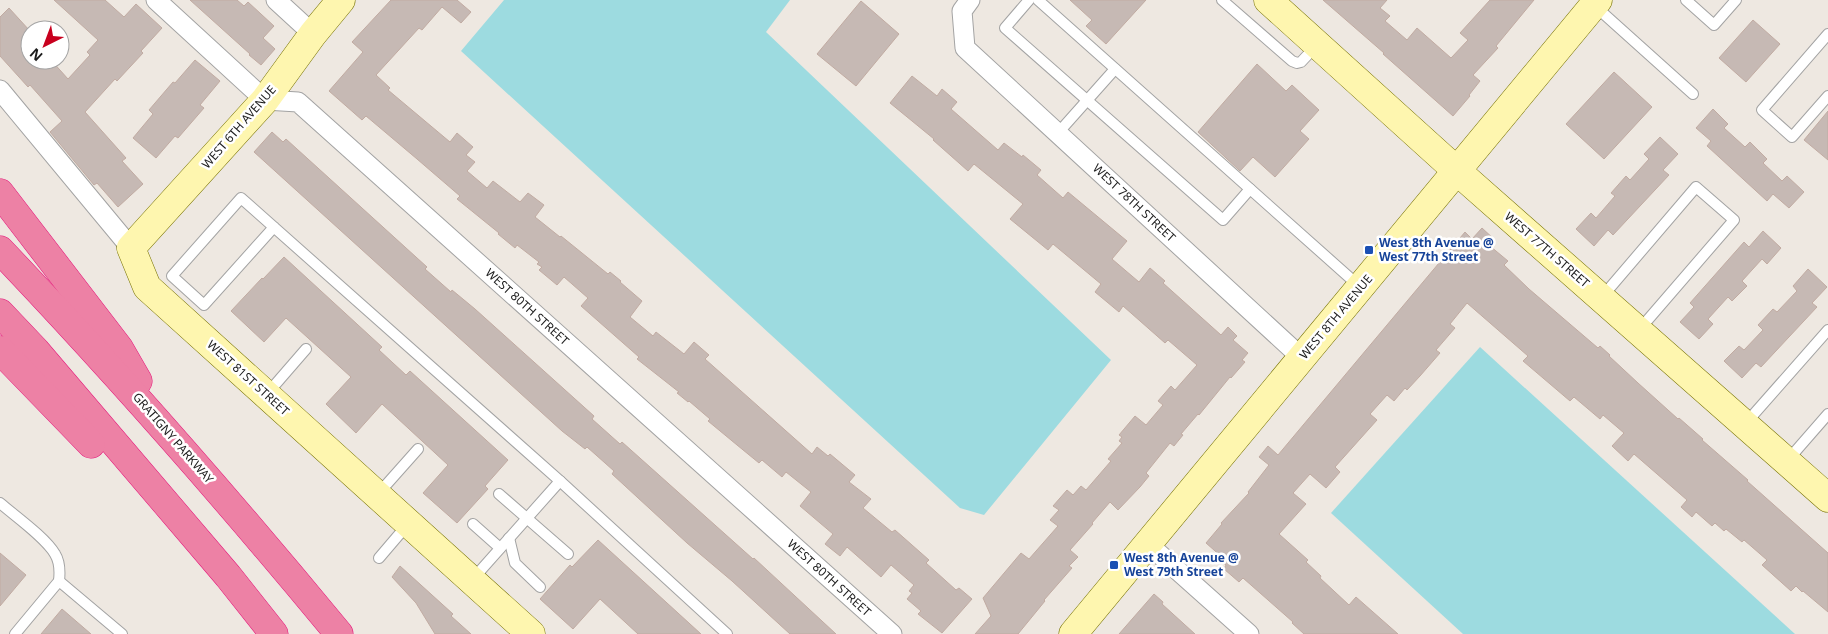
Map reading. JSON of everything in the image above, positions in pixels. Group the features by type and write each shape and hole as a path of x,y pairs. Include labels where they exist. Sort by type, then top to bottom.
{"highway":[{"path":"0,193 119,348 166,429"},
{"name":"GRATIGNY PARKWAY","path":"0,250 73,326 166,429 272,552 339,634"},
{"path":"0,313 36,351 228,576 274,634"},
{"path":"0,350 72,422 151,510 228,576"}],"street":[{"path":"156,0 265,100"},
{"path":"276,0 313,34"},
{"name":"WEST 6TH AVENUE","path":"131,248 265,100 313,34 341,0"},
{"name":"WEST 78TH STREET","path":"970,0 962,10 965,48 1302,358"},
{"name":"WEST 77TH STREET","path":"1268,0 1457,171 1828,498"},
{"name":"WEST 8TH AVENUE","path":"1073,634 1596,3"},
{"name":"WEST 81ST STREET","path":"0,90 131,248 147,287 532,634"},
{"name":"WEST 80TH STREET","path":"265,100 298,102 892,634"},
{"path":"1148,544 1249,634"}],"lane":[{"path":"1029,0 1005,28 1223,220 1250,189"},
{"path":"1038,0 1360,287"},
{"path":"1222,0 1292,61 1301,62 1318,44"},
{"path":"1686,0 1714,25 1736,0"},
{"path":"1596,3 1693,94"},
{"path":"1828,34 1762,110 1792,137 1828,96"},
{"path":"1058,133 1116,69"},
{"path":"1601,298 1696,187 1734,220 1638,331"},
{"path":"274,227 204,305 172,276 241,198 274,227 560,480 727,634"},
{"path":"1745,424 1828,330"},
{"path":"266,395 306,349"},
{"path":"1786,462 1828,414"},
{"path":"377,495 418,449"},
{"path":"472,580 560,480"},
{"path":"499,494 568,554"},
{"path":"0,503 46,543 56,555 60,568 59,581 15,634"},
{"path":"379,558 408,523"},
{"path":"473,524 500,548"},
{"path":"509,538 515,563 540,587"},
{"path":"59,581 122,634"}],"water":[{"path":"504,0 790,0 766,32 1111,360 984,515 960,508 461,51"},
{"path":"1480,347 1795,634 1463,634 1331,513"}],"building":[{"path":"54,0 105,0 124,17 136,4 162,28 141,51 143,53 117,81 115,79 85,112 126,158 122,161 143,184 118,207 97,183 94,185 50,132 62,121 30,85 28,87 0,56 0,17 9,8 20,20 20,70 60,70 68,79 90,55 87,52 98,40"},
{"path":"190,0 237,0 244,6 248,2 274,26 263,38 275,49 261,65"},
{"path":"391,0 457,0 471,12 461,23 442,7 422,30 419,28 376,75 390,88 388,90 450,142 457,133 473,147 466,155 475,162 467,171 487,188 493,181 520,202 528,193 544,205 535,217 608,274 610,272 642,301 630,317 653,336 656,332 684,354 694,342 709,355 705,359 812,454 817,447 828,456 830,454 855,475 849,482 871,499 863,508 892,532 895,530 929,560 926,563 956,590 959,588 972,599 942,633 918,614 921,611 907,599 912,593 909,591 914,585 891,565 881,577 847,547 840,556 825,544 833,534 800,506 811,492 786,472 782,477 762,460 759,463 708,421 710,419 637,359 639,357 581,306 588,298 564,277 557,285 539,270 542,267 537,264 539,262 517,245 515,248 457,199 460,196 417,159 366,116 362,120 329,91 363,52 352,42"},
{"path":"1070,0 1146,0 1106,44 1086,26 1092,20"},
{"path":"1323,0 1387,0 1380,8 1390,16 1385,21 1407,40 1417,28 1451,58 1468,40 1460,33 1490,0 1534,0 1496,46 1498,48 1473,75 1480,81 1453,116"},
{"path":"861,1 899,34 856,86 817,54"},
{"path":"1753,20 1780,44 1746,82 1719,58"},
{"path":"195,60 220,81 200,105 204,108 178,138 175,136 156,158 133,138 153,114 149,110"},
{"path":"1257,64 1286,91 1292,85 1319,110 1300,131 1309,139 1275,177 1253,157 1240,171 1198,132"},
{"path":"1614,72 1652,107 1604,159 1566,124"},
{"path":"912,76 937,96 942,89 957,102 951,109 998,150 1004,143 1022,157 1023,155 1041,170 1037,175 1063,198 1068,192 1127,241 1112,259 1139,282 1150,268 1165,281 1163,283 1221,335 1228,327 1237,336 1233,340 1248,353 1242,360 1245,362 1181,434 1183,435 1174,446 1170,443 1146,473 1149,476 1140,487 1118,510 1110,502 1092,523 1070,550 1078,557 1069,566 1072,568 1018,634 975,634 991,616 983,598 1021,553 1029,559 1058,526 1050,520 1059,510 1053,506 1067,490 1073,495 1081,486 1086,490 1111,461 1108,459 1122,443 1119,441 1122,437 1119,435 1135,416 1146,425 1163,405 1158,401 1171,386 1175,390 1197,365 1168,340 1165,343 1123,306 1119,312 1095,292 1101,284 1053,244 1048,250 1010,219 1023,204 974,164 968,171 934,139 890,103"},
{"path":"1713,109 1728,124 1724,128 1745,147 1750,142 1767,159 1763,163 1782,181 1787,176 1804,192 1789,208 1773,194 1767,201 1707,146 1711,141 1696,128"},
{"path":"1828,111 1828,160 1804,140"},
{"path":"272,132 283,142 286,139 427,267 425,269 451,292 452,290 475,309 594,416 592,419 620,444 622,442 754,558 836,634 790,634 687,543 612,474 614,471 587,447 585,449 562,431 254,152"},
{"path":"1660,137 1678,154 1663,170 1669,175 1613,235 1608,230 1594,246 1576,229 1591,213 1596,218 1615,196 1611,193 1626,176 1630,180 1649,159 1644,154"},
{"path":"1482,228 1495,240 1490,246 1508,261 1504,265 1529,289 1598,348 1600,346 1638,383 1703,439 1828,553 1828,612 1796,586 1791,591 1762,565 1767,560 1744,540 1742,542 1715,523 1712,526 1696,512 1692,517 1681,507 1687,500 1634,454 1628,461 1612,446 1624,433 1603,415 1600,419 1574,397 1570,401 1523,361 1528,356 1467,303 1450,324 1455,328 1436,350 1440,353 1420,376 1407,390 1405,388 1394,401 1387,395 1370,414 1377,420 1335,467 1340,472 1326,488 1310,474 1293,493 1306,504 1279,534 1308,560 1306,562 1321,576 1320,578 1349,605 1356,597 1398,634 1304,634 1243,578 1239,582 1224,569 1226,565 1220,560 1223,558 1206,543 1221,523 1249,493 1269,465 1259,457 1268,446 1278,455 1465,232 1472,239"},
{"path":"1763,231 1781,248 1767,264 1762,259 1742,281 1747,286 1732,301 1728,297 1708,319 1713,324 1699,339 1680,322 1694,307 1690,303 1744,242 1749,247"},
{"path":"284,257 382,347 379,350 406,375 410,371 508,460 485,486 488,489 457,523 423,493 448,465 382,404 356,433 326,404 351,377 286,318 264,342 231,311"},
{"path":"1808,269 1827,287 1812,303 1817,307 1761,367 1756,363 1742,378 1724,361 1739,346 1744,350 1763,330 1758,325 1773,309 1777,312 1797,291 1793,286"},
{"path":"598,540 701,634 638,634 600,599 573,629 540,599 570,565 572,567"},
{"path":"0,553 26,575 0,606"},
{"path":"400,566 453,614 451,616 471,634 435,634 416,603 392,577"},
{"path":"1154,594 1163,602 1162,604 1195,634 1119,634"},
{"path":"62,609 91,634 41,634"}],"place":[{"name":"West 8th Avenue @ West 77th Street","path":"1369,250"},
{"name":"West 8th Avenue @ West 79th Street","path":"1114,565"}]}
